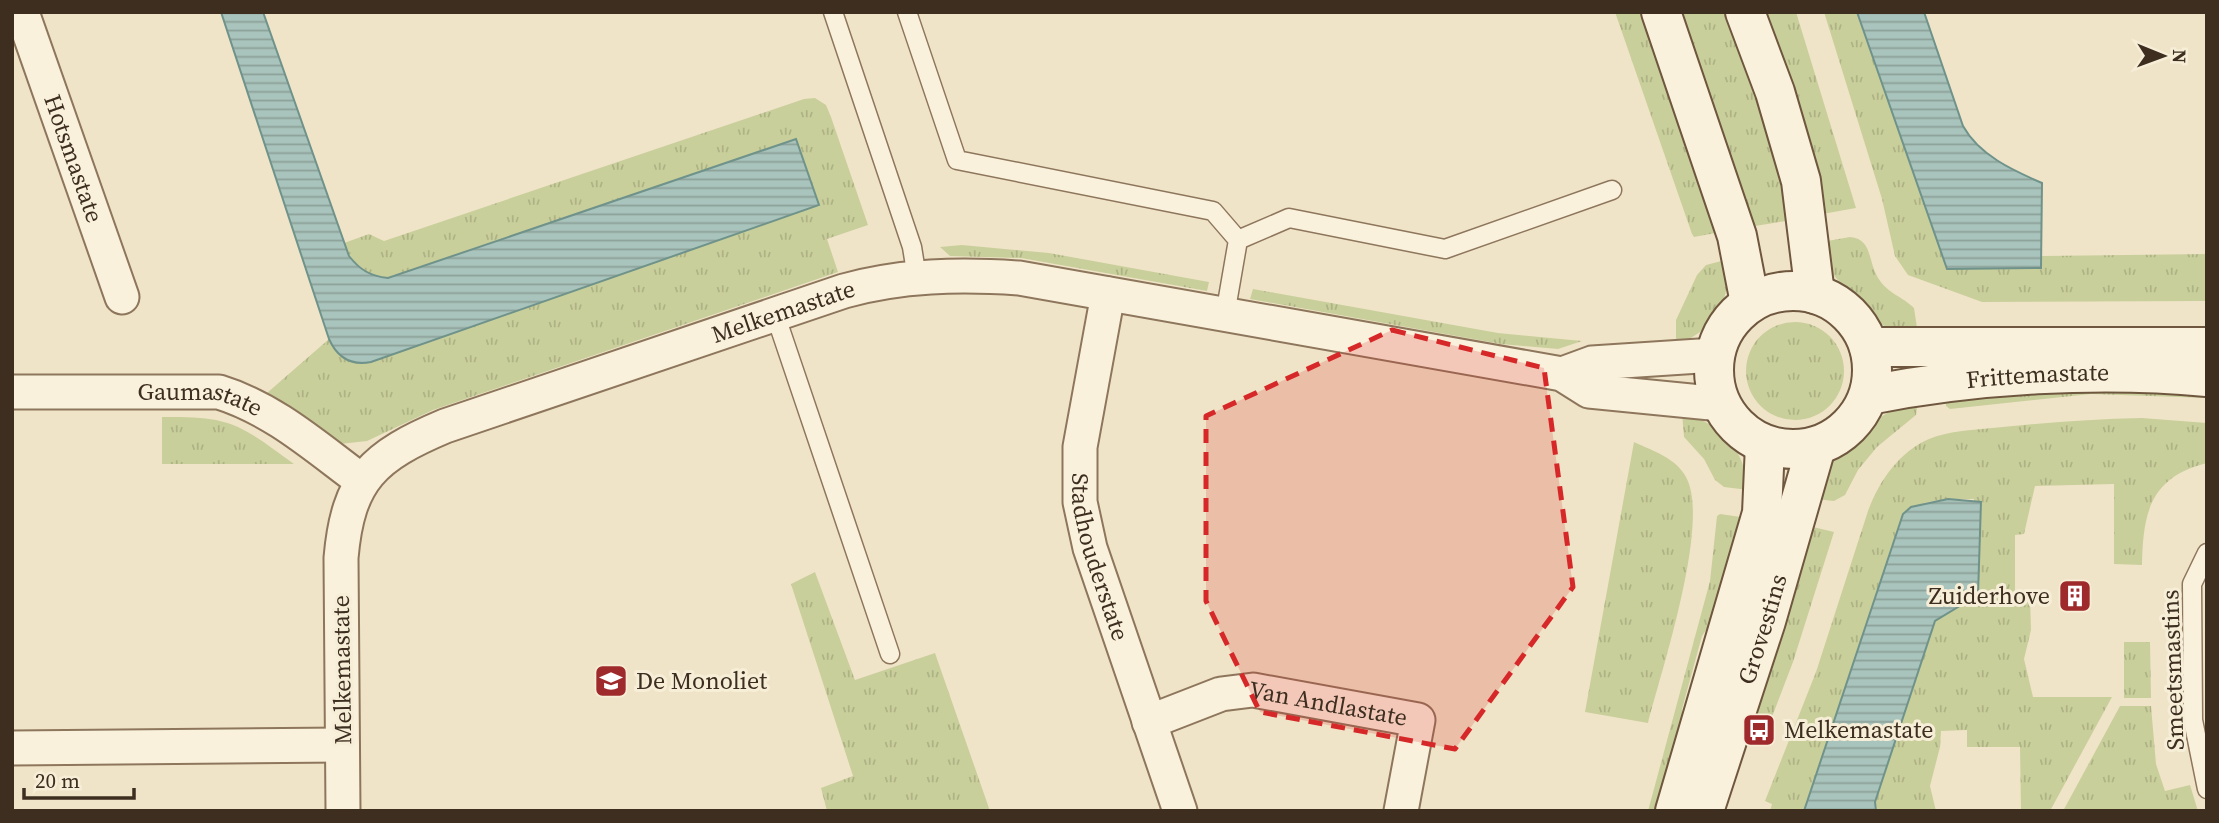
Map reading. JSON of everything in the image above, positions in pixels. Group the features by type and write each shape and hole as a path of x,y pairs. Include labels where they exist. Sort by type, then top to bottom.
{"main road":[{"path":"1661,12 1737,236 1750,303"},
{"path":"1745,12 1775,92 1801,181 1815,294"},
{"path":"1793,290 1815,294 1833,301 1849,313 1869,347 1872,371 1869,395 1849,427 1834,439 1816,447 1790,450 1765,445 1739,429 1721,404 1714,380 1715,355 1727,326 1750,303 1771,294 1793,290"},
{"name":"Frittemastate","path":"1869,347 2207,347"},
{"name":"Frittemastate","path":"1869,395 1925,384 2076,374 2162,373 2207,377"},
{"name":"Grovestins","path":"1675,811 1762,513 1765,445"},
{"name":"Grovestins","path":"1703,811 1766,621 1816,447"}],"street":[{"name":"Hotsmastate","path":"25,16 122,297"},
{"name":"Melkemastate","path":"343,811 342,546 347,511 362,481 385,456 445,426 775,314 878,282 978,275 1019,278 1562,374 1589,391 1721,404"},
{"name":"Stadhouderstate","path":"1108,294 1080,447 1080,502 1090,548 1180,811"},
{"name":"Melkemastate","path":"1562,374 1592,363 1715,355"},
{"name":"Gaumastate","path":"12,392 219,392 245,400 270,413 362,481"},
{"name":"Van Andlastate","path":"1149,722 1221,694 1253,690 1418,720 1401,811"},
{"path":"12,748 342,745"}],"lane":[{"path":"833,12 912,247 917,278"},
{"path":"906,12 957,160 1213,211 1238,240"},
{"path":"1238,240 1289,218 1445,249 1612,190"},
{"path":"1225,315 1238,240"},
{"path":"775,314 890,654"},
{"name":"Smeetsmastins","path":"2207,553 2192,584 2193,720 2207,789"}],"highlighted area":[{"path":"1392,330 1544,368 1573,587 1455,749 1260,712 1206,601 1206,416"}],"green space":[{"path":"1615,12 1643,12 1721,232 1694,237 1692,234"},
{"path":"1675,12 1730,12 1761,87 1792,220 1749,227"},
{"path":"1760,12 1796,12 1856,208 1817,215"},
{"path":"1824,12 1857,12 1947,269 2040,268 2042,256 2207,254 2207,301 1982,302 1908,275 1895,256 1882,199"},
{"path":"815,98 826,105 868,225 827,239 838,272 433,410 367,441 340,444 267,393 329,339 345,359 356,363 370,362 818,205 796,139 388,278 360,268 344,243 369,234 384,241 804,99"},
{"path":"1850,237 1866,246 1874,270 1885,286 1914,308 1918,334 1887,328 1828,267 1822,242"},
{"path":"962,245 1049,253 1209,282 1207,291 1021,258 950,256 940,247"},
{"path":"1729,259 1724,299 1713,320 1693,337 1680,344 1676,342 1676,320 1697,275 1706,265"},
{"path":"1253,289 1498,333 1582,341 1558,349 1501,344 1250,299"},
{"path":"1795,322 1822,330 1836,344 1844,371 1836,398 1822,412 1795,420 1768,412 1754,398 1746,371 1754,344 1768,330"},
{"path":"2207,389 2207,398 2091,394 1950,409 1946,406 1946,394"},
{"path":"1918,401 1916,415 1877,447 1858,470 1845,495 1834,501 1816,499 1829,466 1881,417 1899,405"},
{"path":"1682,413 1708,424 1729,441 1742,463 1748,490 1724,487 1715,480 1704,459 1684,437"},
{"path":"162,417 204,418 234,425 294,464 162,464"},
{"path":"2142,418 2207,423 2207,463 2188,469 2173,478 2154,500 2145,529 2142,565 2114,564 2114,484 2035,486 2024,534 2015,535 2015,596 2030,597 2031,630 2024,659 2033,697 2112,697 2050,811 2021,811 2020,747 1967,747 1967,730 1941,731 1940,747 1930,786 1936,811 1876,811 1875,802 1935,621 1973,599 1979,590 1974,499 1965,499 1927,502 1903,515 1804,811 1770,811 1772,804 1765,801 1816,672 1868,511 1884,478 1899,460 1929,439 1968,430"},
{"path":"1634,442 1663,456 1682,470 1692,498 1692,527 1681,598 1648,723 1585,712"},
{"path":"1720,514 1748,518 1731,593 1702,636 1682,709 1685,747 1666,811 1648,811 1710,581 1717,516"},
{"path":"1809,526 1834,532 1793,662 1767,730 1756,726 1768,644"},
{"path":"815,572 855,680 935,653 990,811 827,811 821,788 853,776 791,584"},
{"path":"2124,642 2150,642 2151,698 2124,698"},
{"path":"2120,706 2151,706 2156,764 2165,791 2190,785 2198,811 2063,811"}],"water":[{"path":"221,12 263,12 349,256 361,269 376,276 388,278 796,139 819,205 371,362 357,363 340,355 329,339"},
{"path":"1857,12 1924,12 1963,126 1987,153 2019,173 2042,183 2041,268 1947,269"},
{"path":"1948,499 1981,502 1978,595 1935,621 1875,802 1876,811 1804,811 1903,514 1911,507"}],"place":[{"name":"Zuiderhove","path":"2075,596"},
{"name":"De Monoliet","path":"611,681"},
{"name":"Melkemastate","path":"1759,730"}]}
